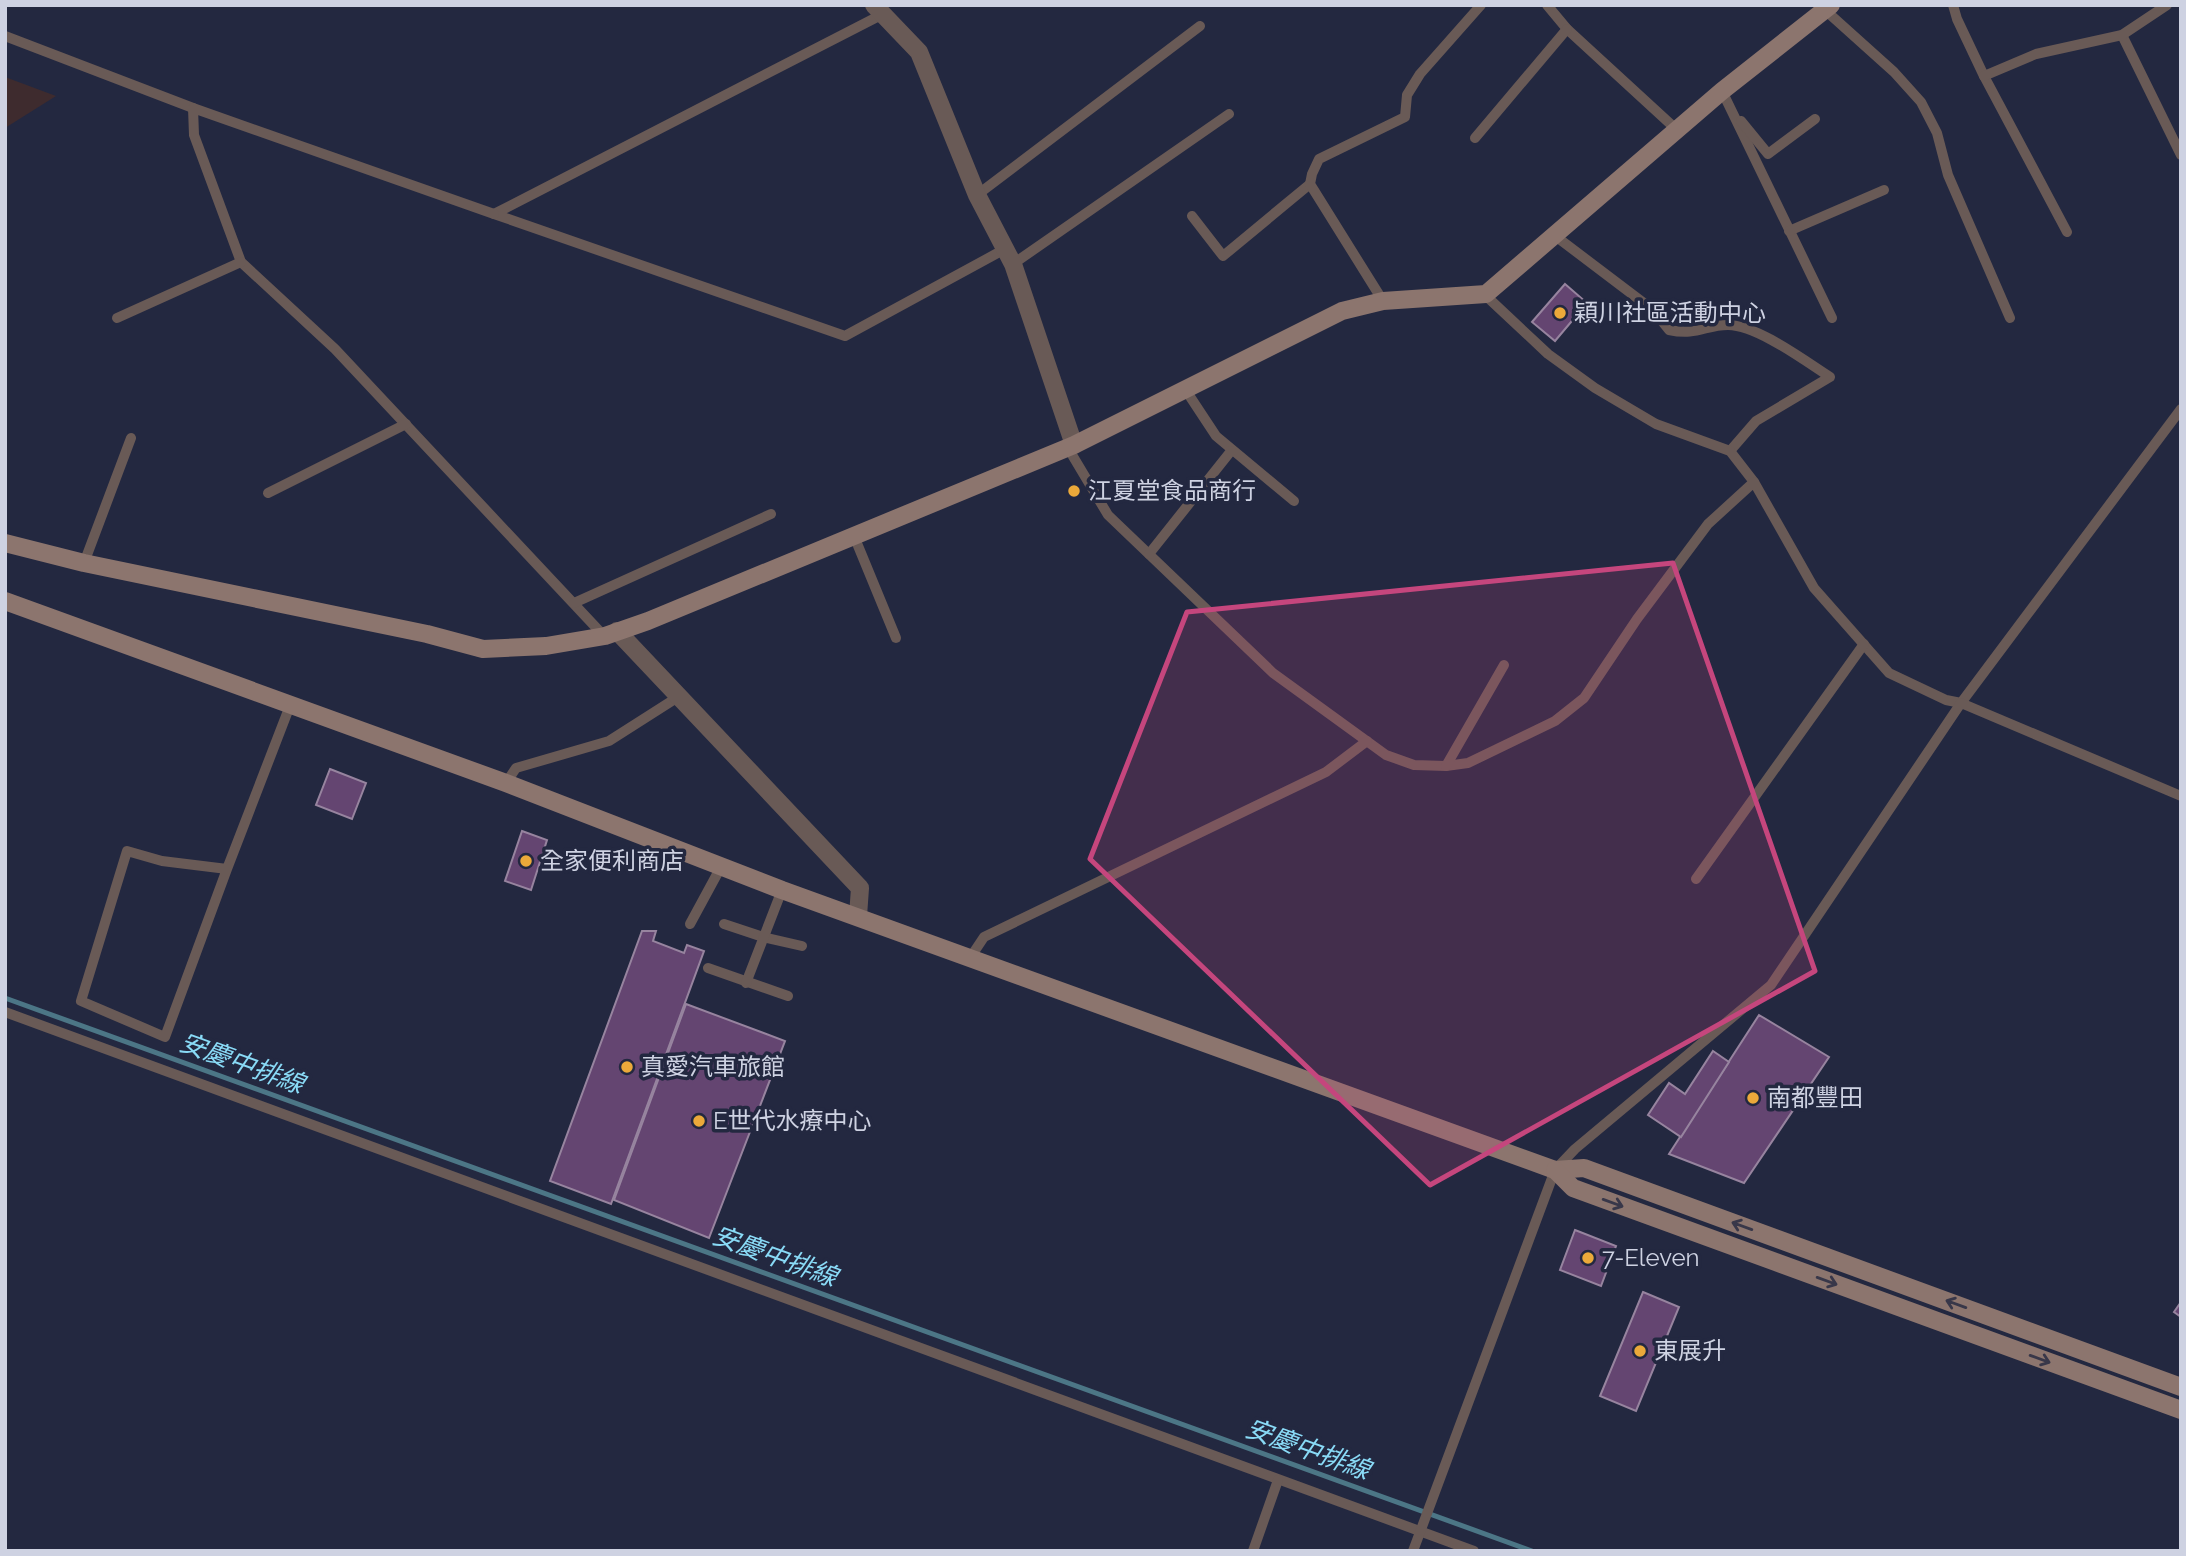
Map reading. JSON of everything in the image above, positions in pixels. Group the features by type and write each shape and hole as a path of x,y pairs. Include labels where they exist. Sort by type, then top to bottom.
{"main road":[{"path":"5,543 427,634 483,649 546,646 611,634 1071,446 1342,312 1383,300 1484,294 1722,91 1828,8"},
{"path":"5,601 292,703 782,890 1555,1170 1584,1168 2181,1387"},
{"path":"1555,1170 1573,1188 2181,1410"}],"street":[{"path":"878,10 919,52 977,195 1009,256 1071,446"},
{"path":"611,634 678,697 860,888 858,916"}],"lane":[{"path":"1383,300 1311,184 1312,174 1319,159 1405,117 1407,95 1420,74 1481,5"},
{"path":"1547,5 1567,29 1676,130"},
{"path":"1953,5 1984,76 2067,232"},
{"path":"1984,76 2036,54 2122,35 2167,5"},
{"path":"1828,8 1921,102 1937,133 1948,175 2010,318"},
{"path":"494,214 878,10"},
{"path":"977,195 1200,26"},
{"path":"1475,138 1567,29"},
{"path":"2122,35 2181,155"},
{"path":"5,36 193,108 845,336 1009,256 1229,114"},
{"path":"1722,91 1832,318"},
{"path":"193,108 194,135 241,262 335,349 574,603 611,634"},
{"path":"1731,109 1768,154 1815,119"},
{"path":"1192,216 1223,256 1311,184"},
{"path":"1789,231 1884,190"},
{"path":"1554,235 1653,310 1669,330 1687,334 1728,325 1752,329 1830,377 1756,421 1730,451"},
{"path":"117,318 241,262"},
{"path":"1484,294 1548,354 1595,388 1656,424 1730,451 1754,482 1814,588 1889,673 1946,700 1961,703 2181,796"},
{"path":"1185,389 1216,436 1294,501"},
{"path":"1413,1551 1555,1170 1575,1149 1771,985 1961,703 2181,409"},
{"path":"268,493 406,424"},
{"path":"84,562 131,438"},
{"path":"1071,446 1108,515 1273,673 1386,755 1415,765 1446,766 1468,763 1555,721 1584,698 1637,619 1708,524 1754,482"},
{"path":"1149,554 1231,451"},
{"path":"574,603 771,514"},
{"path":"854,536 896,638"},
{"path":"1696,879 1864,644"},
{"path":"1446,766 1504,665"},
{"path":"506,783 516,768 609,741 678,697"},
{"path":"227,869 162,861 127,851 81,1001 165,1037 292,703"},
{"path":"970,958 984,937 1325,772 1367,741"},
{"path":"690,924 722,865"},
{"path":"746,983 782,890"},
{"path":"724,924 802,946"},
{"path":"708,968 788,996"},
{"path":"5,1012 1474,1551"},
{"path":"1252,1551 1278,1480"}],"highlighted area":[{"path":"1673,563 1815,971 1430,1185 1090,859 1187,612"}],"shaded area":[{"path":"5,77 56,96 5,128"}],"building":[{"name":"穎川社區活動中心","path":"1565,284 1587,303 1555,341 1532,322"},
{"path":"330,769 366,783 352,819 316,805"},
{"name":"全家便利商店","path":"522,831 547,840 531,890 505,881"},
{"name":"真愛汽車旅館","path":"642,931 656,931 653,941 684,953 687,945 704,951 611,1204 550,1181"},
{"name":"E世代水療中心","path":"686,1004 785,1041 709,1238 614,1200"},
{"name":"南都豐田","path":"1759,1015 1829,1057 1744,1183 1669,1154"},
{"path":"1713,1051 1729,1062 1681,1137 1648,1115 1669,1083 1685,1094"},
{"name":"7-Eleven","path":"1575,1230 1616,1246 1601,1286 1560,1270"},
{"name":"東展升","path":"1643,1292 1679,1307 1636,1411 1600,1396"},
{"path":"2181,1302 2181,1317 2174,1312"}],"waterway":[{"name":"安慶中排線","path":"5,998 1532,1551"}],"place":[{"name":"穎川社區活動中心","path":"1560,313"},
{"name":"江夏堂食品商行","path":"1074,491"},
{"name":"全家便利商店","path":"526,861"},
{"name":"真愛汽車旅館","path":"627,1067"},
{"name":"南都豐田","path":"1753,1098"},
{"name":"E世代水療中心","path":"699,1121"},
{"name":"7-Eleven","path":"1588,1258"},
{"name":"東展升","path":"1640,1351"}]}
